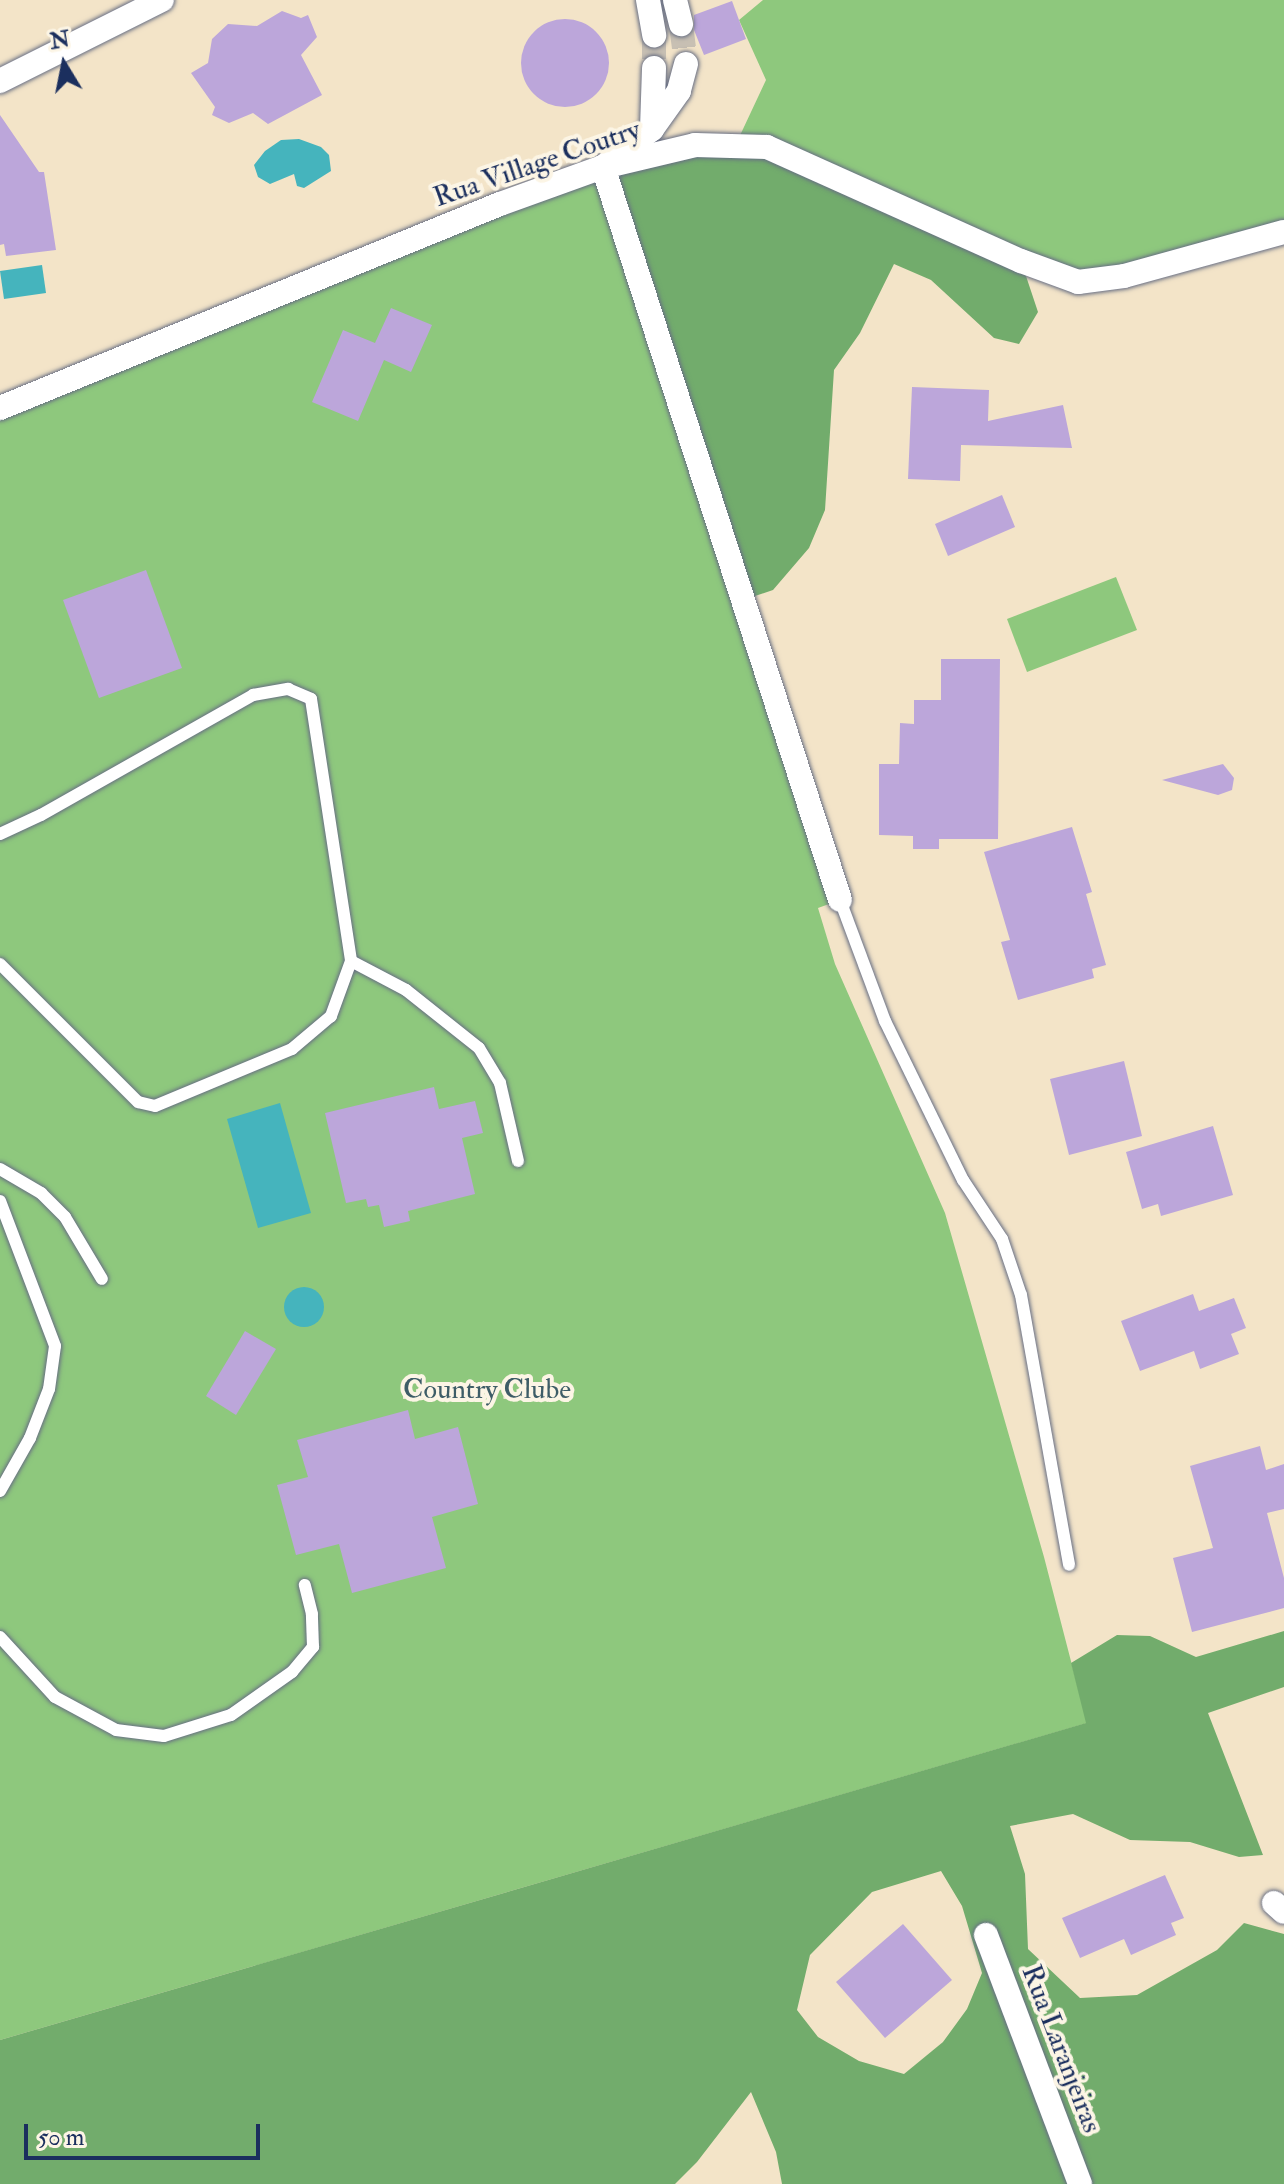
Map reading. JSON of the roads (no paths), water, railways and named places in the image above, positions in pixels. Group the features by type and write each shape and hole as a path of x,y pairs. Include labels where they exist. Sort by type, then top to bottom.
{"street":[{"path":"0,81 162,0"},
{"path":"648,0 654,35"},
{"path":"686,64 679,91 652,129 603,167 840,900"},
{"path":"652,129 654,68"},
{"name":"Rua Village Coutry","path":"0,408 500,204 603,167 695,145 767,147 1021,261 1078,282 1124,276 1284,232"},
{"name":"Rua Laranjeiras","path":"986,1935 1080,2184"}],"lane":[{"path":"0,834 41,815 253,695 288,689 311,699 351,961 331,1016 292,1049 155,1106 138,1102 0,964"},
{"path":"840,900 885,1021 963,1180 1002,1239 1021,1295 1069,1565"},
{"path":"351,961 406,990 479,1048 500,1083 518,1161"},
{"path":"0,1169 41,1193 65,1217 102,1279"},
{"path":"0,1201 55,1346 49,1389 30,1438 0,1491"},
{"path":"0,1637 55,1697 116,1730 164,1736 231,1715 292,1672 313,1647 312,1614 305,1585"}],"water":[{"path":"299,139 321,147 329,155 331,171 304,188 297,186 294,174 270,184 258,177 254,165 265,151 281,140"},
{"path":"42,265 46,293 4,299 0,271"},
{"path":"280,1103 311,1213 258,1228 227,1119"},
{"path":"304,1287 318,1293 324,1307 318,1321 304,1327 290,1321 284,1307 290,1293"}],"tunnel":[{"path":"681,24 686,64"},
{"path":"654,35 654,68"}],"park label":[{"name":"Country Clube","path":"487,1390"}]}
